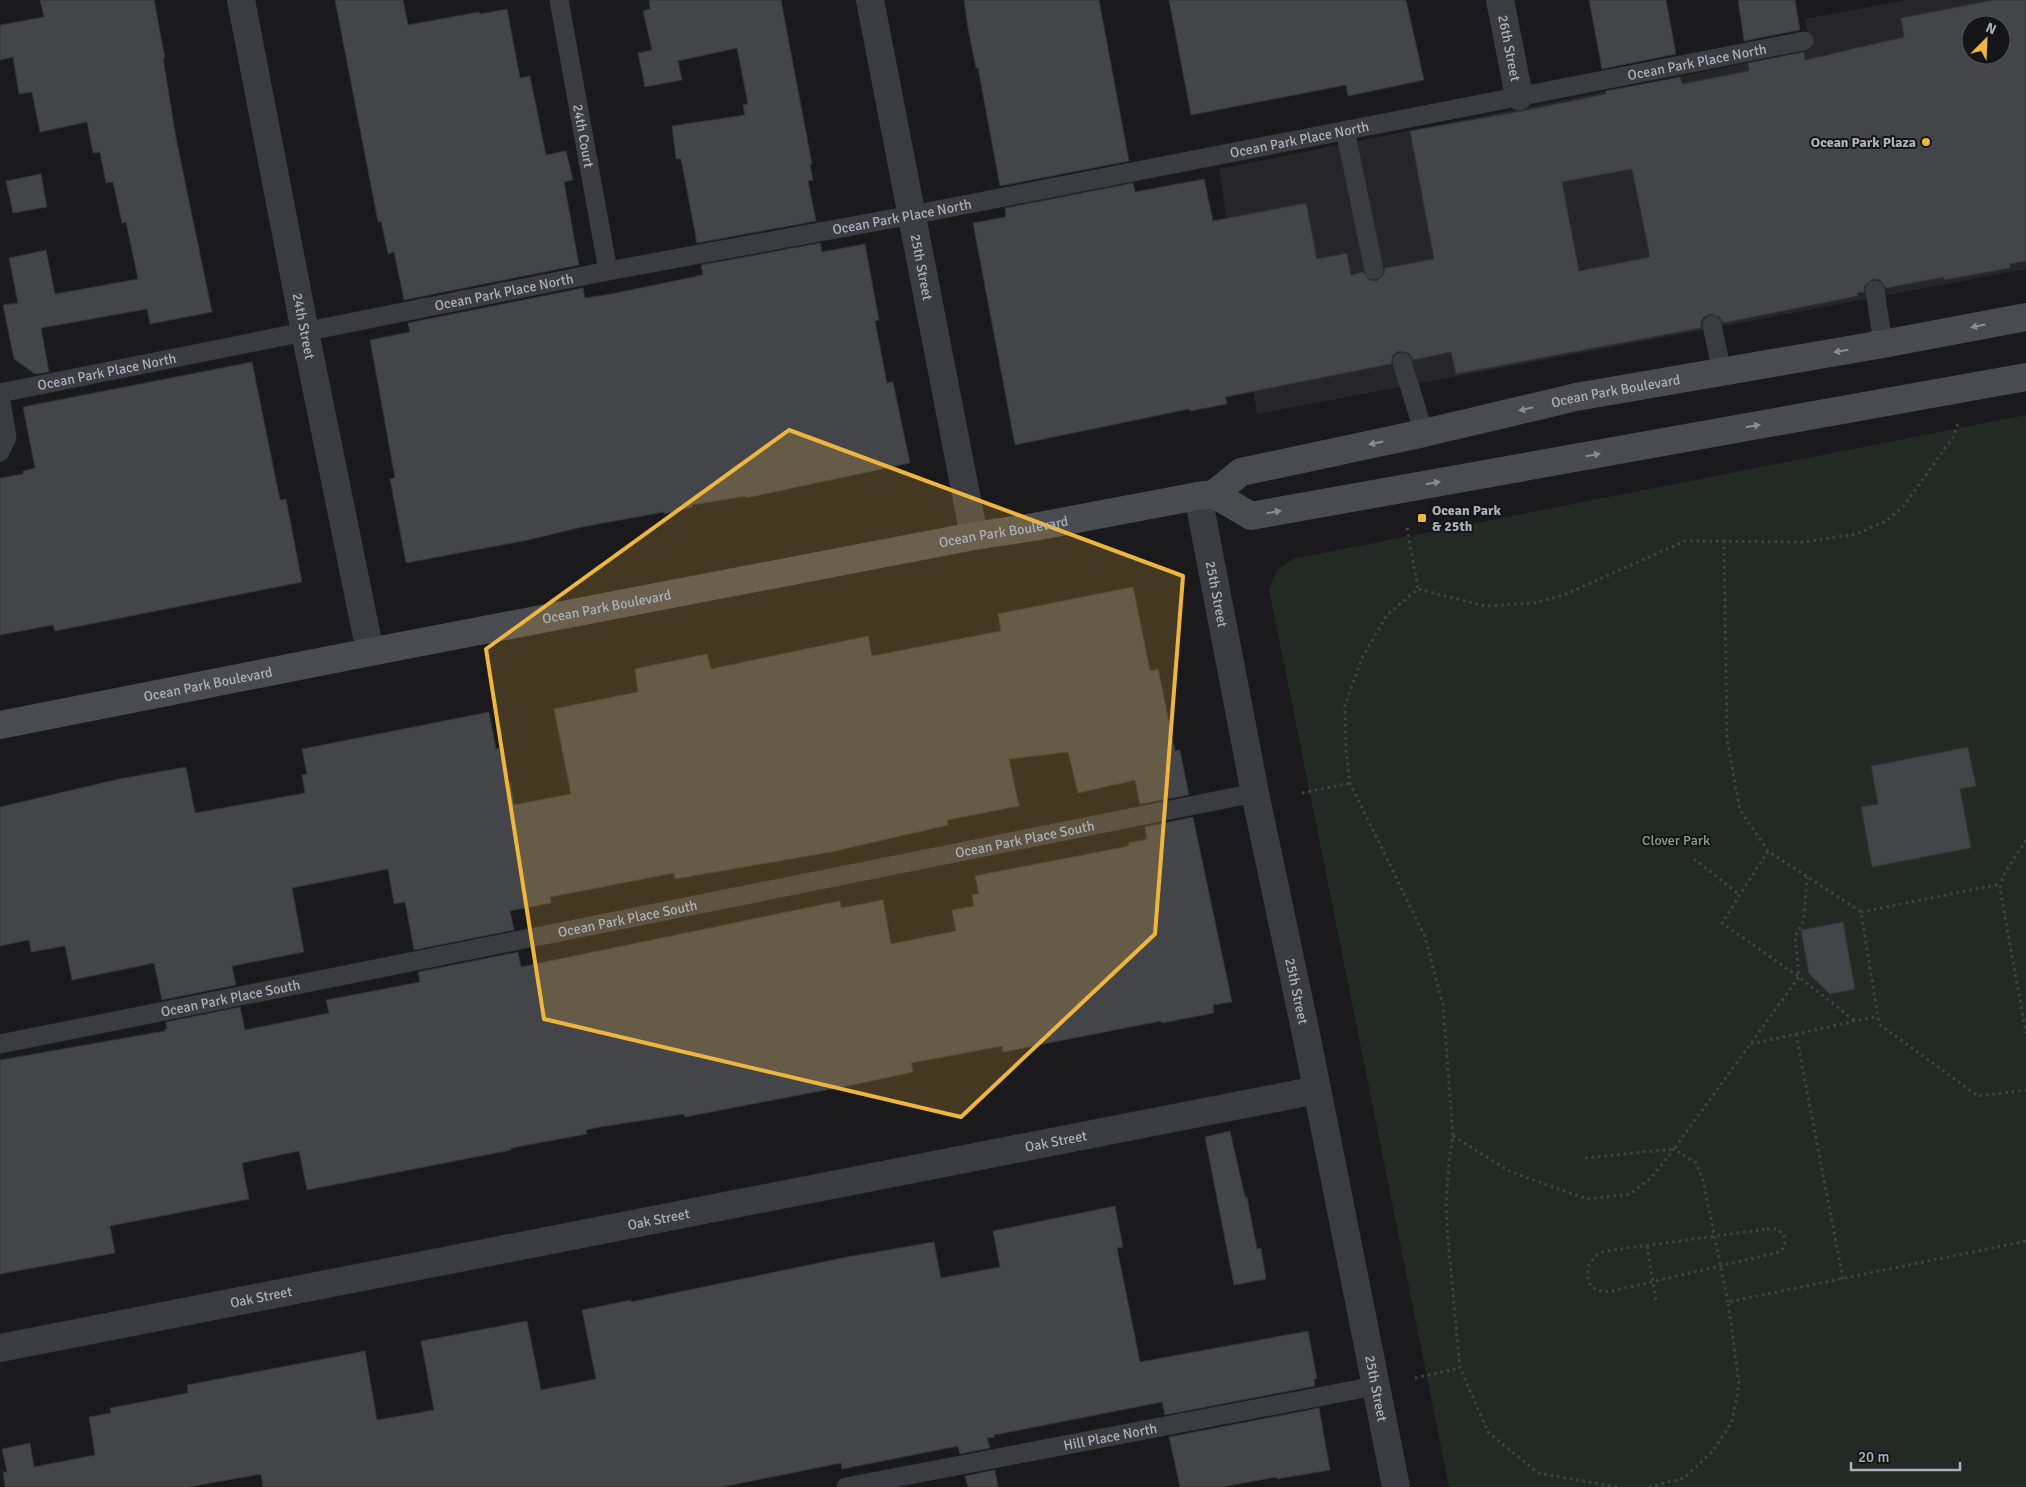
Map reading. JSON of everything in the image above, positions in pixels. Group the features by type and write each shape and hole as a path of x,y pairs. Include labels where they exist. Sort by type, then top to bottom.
{"street":[{"name":"24th Street","path":"241,0 305,332 370,652"},
{"name":"25th Street","path":"870,0 974,536"},
{"name":"26th Street","path":"1500,0 1519,96"},
{"name":"Ocean Park Boulevard","path":"0,725 974,536 1034,527 1206,495 1242,472 1424,433 1576,397 1883,344 2026,317"},
{"path":"1206,495 1251,516 2026,377"},
{"name":"25th Street","path":"1206,495 1255,793 1317,1090 1396,1487"},
{"name":"Oak Street","path":"0,1348 1317,1090"}],"lane":[{"name":"24th Court","path":"559,0 608,271"},
{"name":"Ocean Park Place North","path":"0,452 7,437 0,395 608,271 912,215 1804,41"},
{"path":"1345,130 1374,270"},
{"path":"1875,290 1883,344"},
{"path":"1712,325 1722,372"},
{"path":"1402,362 1424,433"},
{"name":"Ocean Park Place South","path":"0,1044 1255,793"},
{"name":"Hill Place North","path":"846,1487 1375,1386"}],"path":[{"path":"1418,589 1485,606 1534,603 1564,594 1685,541 1804,542 1856,534 1884,522 1904,507 1954,436 1958,421"},
{"path":"1407,528 1418,589"},
{"path":"1724,540 1727,740 1740,810 1768,851 1861,912 2001,884"},
{"path":"1418,589 1387,615 1363,656 1345,705 1346,752 1350,783 1425,937 1443,1005 1453,1136 1449,1160 1446,1207 1460,1368 1488,1432 1538,1473 1617,1487"},
{"path":"1302,793 1350,783"},
{"path":"2026,840 2003,876 2000,889 2026,1033"},
{"path":"1768,851 1722,923 1799,977 1855,1021"},
{"path":"1694,859 1740,895"},
{"path":"1453,1136 1511,1172 1588,1199 1630,1194 1652,1177 1674,1150 1799,977 1795,936 1804,920 1807,877"},
{"path":"1861,912 1879,1024 1978,1096 2026,1090"},
{"path":"1750,1044 1878,1016"},
{"path":"1796,1034 1843,1279"},
{"path":"1585,1158 1674,1150 1696,1163 1704,1180 1728,1302 1739,1384 1732,1422 1713,1451 1684,1478 1650,1487"},
{"path":"1767,1229 1777,1229 1784,1234 1785,1245 1780,1252 1653,1282 1603,1292 1591,1286 1587,1277 1589,1265 1596,1255 1647,1246 1767,1229"},
{"path":"1728,1302 2026,1241"},
{"path":"1647,1246 1656,1302"},
{"path":"1415,1378 1460,1368"}],"highlighted area":[{"path":"789,430 1183,576 1155,934 961,1117 544,1019 486,649"}],"shaded area":[{"path":"1906,0 2026,0 2026,269 1257,414 1219,169 1811,50 1805,19"}],"green space":[{"name":"Clover Park","path":"2026,415 2026,1487 1449,1487 1269,589 1277,570 1293,559"}],"building":[{"path":"40,0 154,0 165,58 163,58 176,138 212,312 150,324 147,309 41,328 49,372 35,374 14,359 3,305 18,303 9,258 46,250 55,294 138,279 126,222 122,223 113,182 106,183 100,152 93,153 87,122 40,132 32,92 19,94 13,57 0,60 0,25 44,17"},
{"path":"335,0 403,0 408,25 479,12 480,14 507,9 520,78 530,76 546,155 566,151 573,180 564,182 579,265 404,300 394,252 388,254 381,221 378,222"},
{"path":"649,0 781,0 812,164 810,165 813,180 808,181 816,221 697,243 681,159 676,159 672,126 745,115 743,105 748,104 737,48 678,61 682,80 645,87 638,53 652,50 643,11 650,9"},
{"path":"964,0 1099,0 1129,161 1000,186"},
{"path":"1169,0 1406,0 1424,80 1348,96 1346,85 1191,115"},
{"path":"1589,0 1666,0 1676,54 1602,69"},
{"path":"1738,0 1795,0 1800,30 1744,41"},
{"path":"1994,0 2026,0 2026,261 2010,264 2010,268 1944,280 1944,277 1886,288 1880,280 1873,279 1865,285 1864,292 1857,293 1858,296 1723,323 1720,317 1710,314 1704,317 1701,322 1701,328 1456,374 1451,352 1413,360 1409,353 1399,351 1393,355 1391,364 1225,397 1227,404 1190,411 1189,409 1015,445 973,223 1006,217 1005,208 1133,183 1135,192 1204,179 1213,221 1306,203 1317,259 1347,253 1351,275 1363,272 1370,280 1377,281 1384,274 1385,268 1434,259 1410,131 1522,111 1606,94 1606,91 1680,77 1682,84 1749,71 1748,63 1804,52 1805,60 1904,37 1901,18","holes":["1632,169 1650,257 1579,271 1562,182"]},
{"path":"41,174 47,207 13,213 6,181"},
{"path":"820,243 822,252 865,244 879,320 875,321 887,383 893,382 910,463 746,498 746,496 692,505 693,507 664,514 664,512 582,527 528,540 406,563 390,479 395,478 370,340 410,332 408,323 583,288 585,298 611,294 703,275 701,265"},
{"path":"252,362 280,500 286,499 302,582 55,631 53,625 0,635 0,478 23,474 23,471 35,468 23,407"},
{"path":"1133,587 1150,671 1158,669 1175,751 1180,750 1189,795 1140,804 1135,780 1078,793 1068,752 1009,759 1019,806 947,820 948,825 831,852 675,879 674,873 550,897 551,903 510,911 514,930 414,950 405,902 394,904 388,869 292,888 304,952 232,966 236,985 162,1000 154,963 72,980 65,946 31,952 29,940 0,946 0,807 119,779 186,767 195,813 305,793 302,775 307,774 302,749 489,712 496,749 499,748 506,783 510,782 514,805 571,794 554,709 638,692 635,669 707,654 711,669 868,636 872,656 1001,631 998,614"},
{"path":"1968,747 1976,786 1960,789 1971,848 1872,867 1861,807 1878,804 1871,766"},
{"path":"1193,817 1232,1002 1213,1005 1214,1013 1162,1023 1161,1021 1003,1052 1002,1046 911,1063 913,1072 852,1085 685,1117 684,1114 600,1127 586,1130 587,1134 307,1190 299,1151 242,1163 249,1199 110,1226 115,1253 0,1274 0,1060 165,1031 167,1029 166,1022 240,1007 245,1030 329,1013 326,1000 420,982 418,972 518,952 521,967 840,901 841,908 883,900 891,944 956,931 952,910 974,906 972,895 979,894 975,876 1129,846 1129,843 1147,839 1145,827"},
{"path":"1843,922 1855,989 1830,994 1809,974 1801,930"},
{"path":"1230,1131 1245,1197 1247,1197 1257,1249 1261,1248 1266,1279 1234,1285 1205,1137"},
{"path":"1115,1206 1123,1247 1117,1248 1140,1362 1308,1331 1317,1379 1314,1379 1315,1386 1165,1415 1162,1402 994,1435 995,1437 987,1438 990,1448 960,1454 958,1446 842,1469 841,1463 722,1487 263,1487 261,1474 189,1487 5,1487 3,1472 7,1472 2,1449 30,1443 34,1467 95,1455 89,1417 111,1413 110,1408 188,1393 187,1385 365,1351 377,1420 434,1410 421,1341 527,1321 541,1390 596,1379 582,1310 631,1300 631,1302 847,1257 934,1242 941,1278 1000,1267 993,1231"},
{"path":"1319,1408 1330,1470 1222,1487 1180,1487 1169,1437"},
{"path":"995,1470 998,1487 968,1487 965,1476"}],"place":[{"name":"Ocean Park Plaza","path":"1926,142"},
{"name":"Ocean Park & 25th","path":"1422,518"}]}
